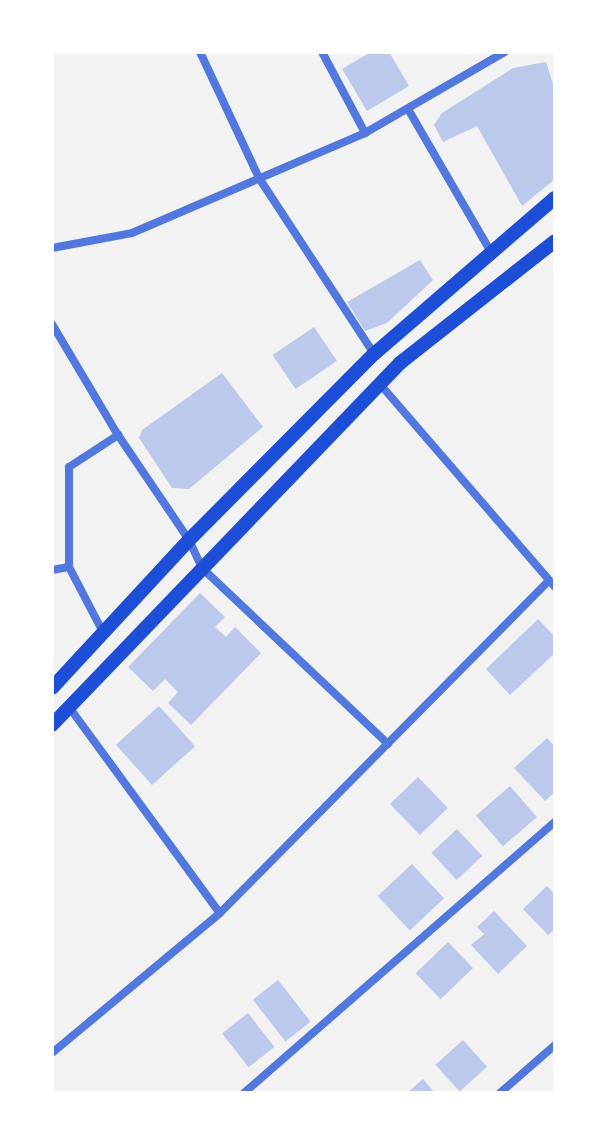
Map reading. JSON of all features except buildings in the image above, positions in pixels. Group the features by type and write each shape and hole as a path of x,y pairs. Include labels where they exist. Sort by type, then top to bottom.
{"main road":[{"path":"52,688 189,540 374,354 555,198"},
{"path":"52,725 379,383 555,241"}],"street":[{"path":"200,52 259,178 374,354"},
{"path":"322,52 365,133"},
{"path":"52,248 132,233 365,133 505,52"},
{"path":"408,109 492,255"},
{"path":"52,324 118,435 189,540 202,568 388,744"},
{"path":"52,1053 220,913 552,584 379,383"},
{"path":"104,635 69,567 69,467 118,435"},
{"path":"52,570 69,567"},
{"path":"68,706 220,913"},
{"path":"244,1093 555,822"},
{"path":"500,1093 555,1045"}]}
